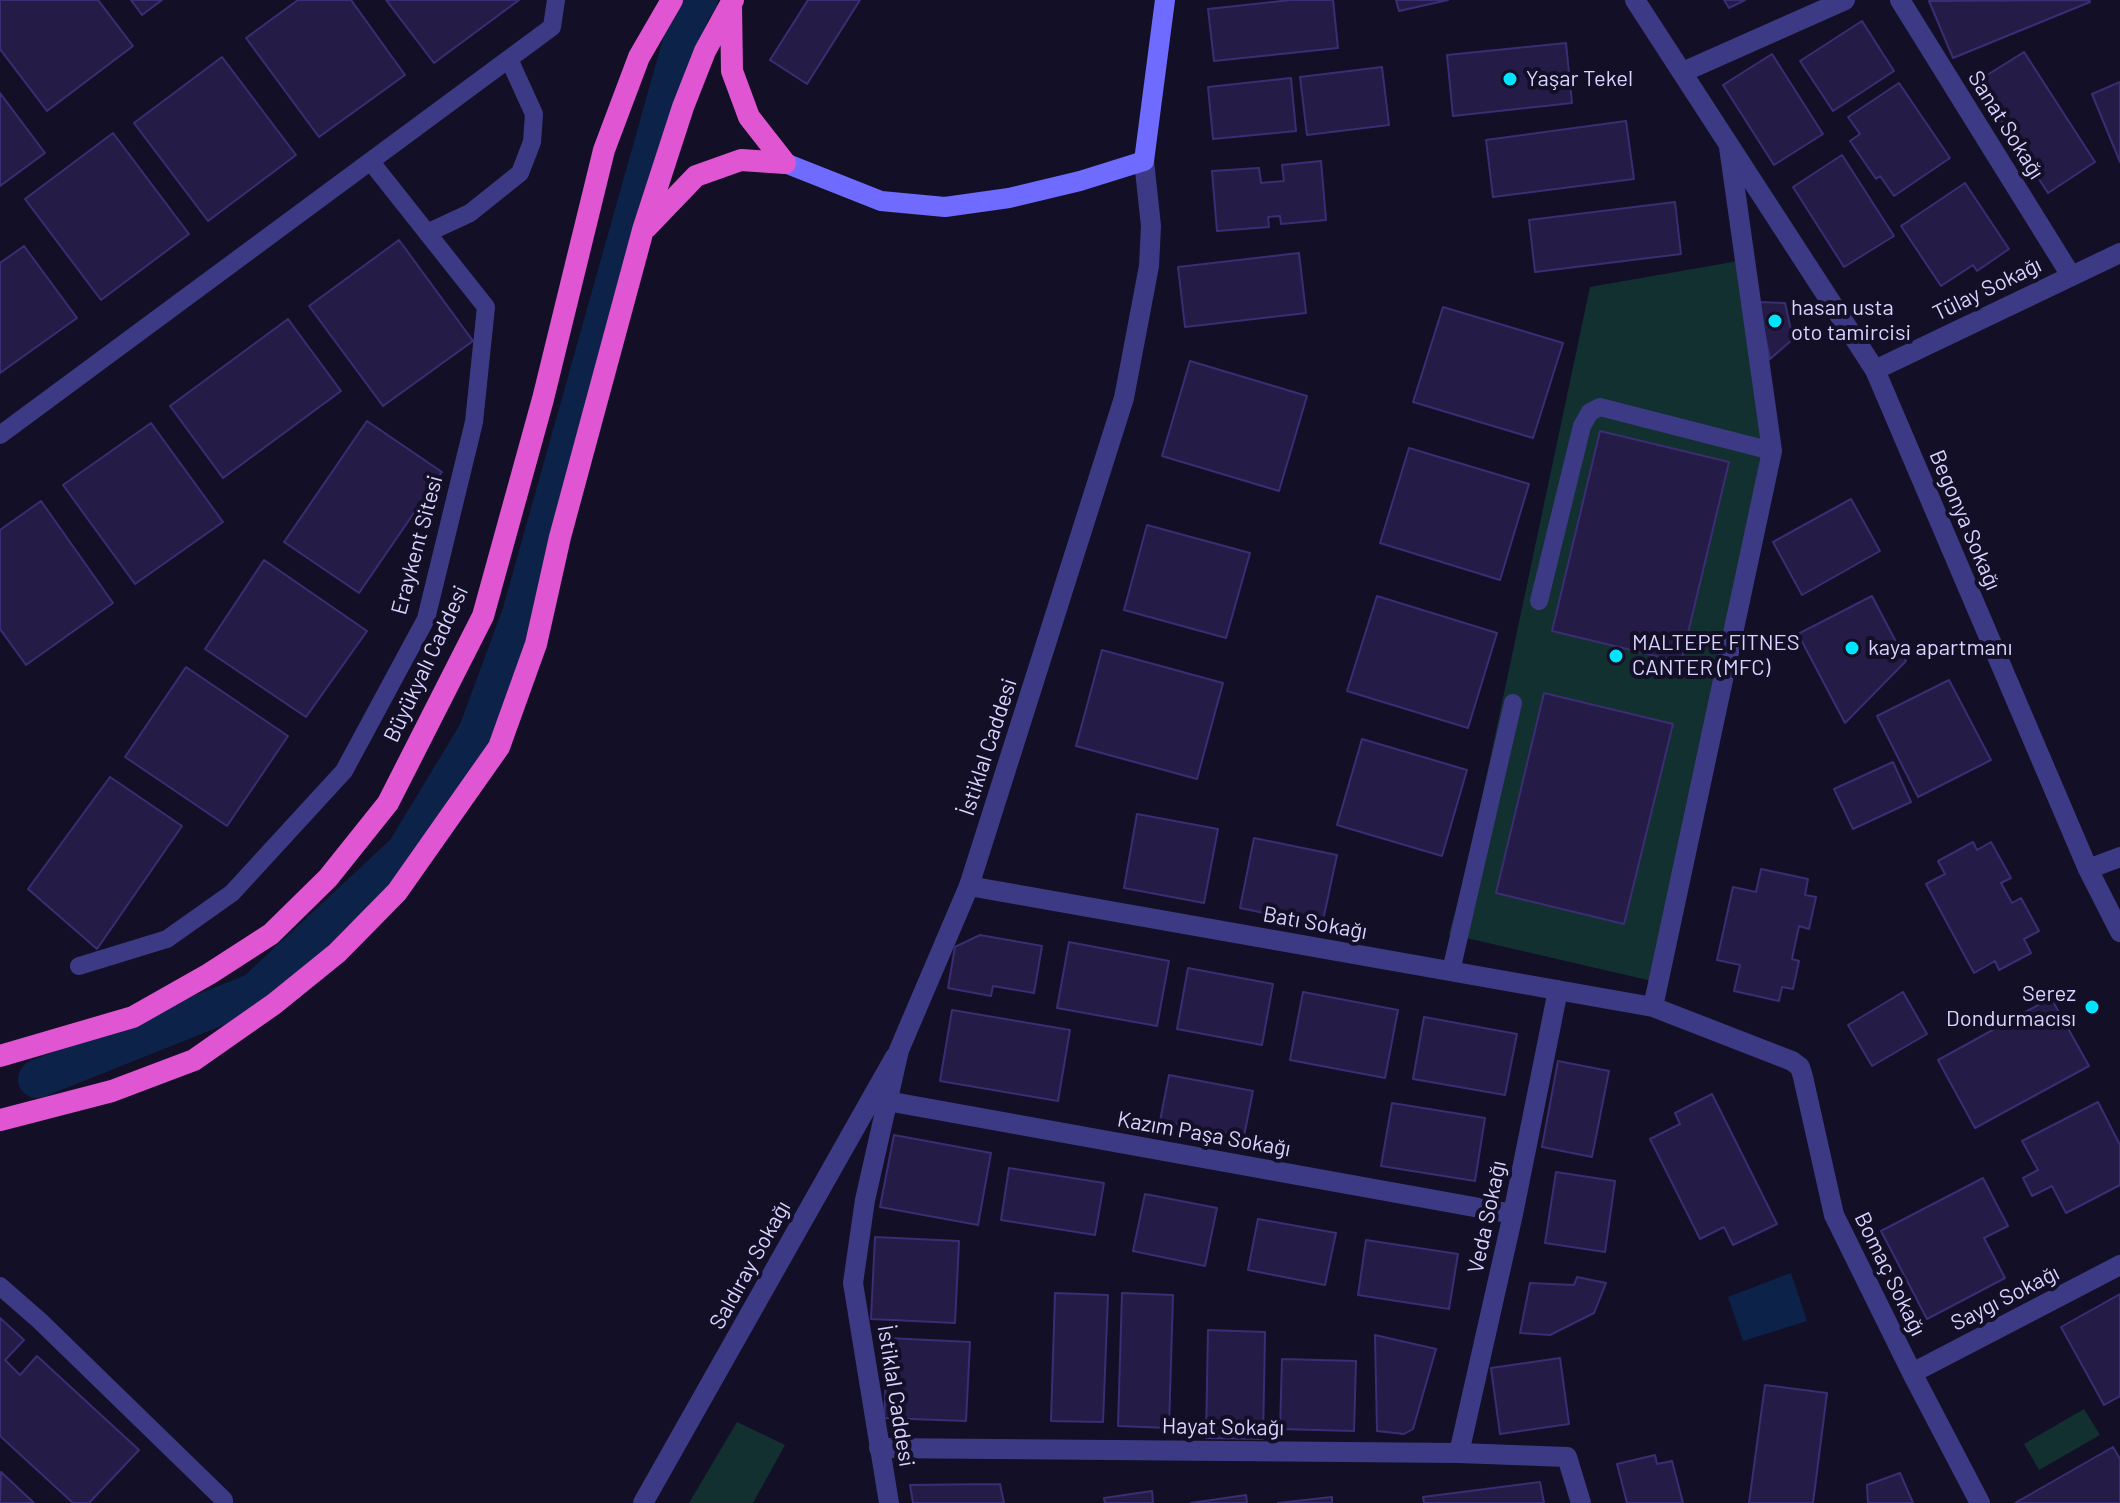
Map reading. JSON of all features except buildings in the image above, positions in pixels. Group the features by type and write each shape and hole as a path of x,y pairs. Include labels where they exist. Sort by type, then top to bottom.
{"highway":[{"name":"Büyükyalı Caddesi","path":"0,1056 133,1017 271,934 328,878 388,803 483,616 543,399 604,150 639,57 672,0"},
{"path":"732,1 732,71 749,117 785,163"},
{"path":"0,1120 112,1091 194,1060 274,1004 337,953 397,892 499,747 536,644 560,537 643,230 683,107 705,51 732,1"},
{"path":"643,230 696,176 741,160 785,163"}],"main road":[{"name":"İstiklal Caddesi","path":"1144,161 1165,0"},
{"path":"785,163 881,201 945,207 1023,195 1144,161"}],"street":[{"name":"Begonya Sokağı","path":"1635,0 1875,370 2088,869 2120,932"},
{"path":"1683,72 1845,0"},
{"name":"Sanat Sokağı","path":"1900,0 2070,274"},
{"name":"Begonya Sokağı","path":"1653,1007 1772,451 1729,147"},
{"name":"İstiklal Caddesi","path":"889,1503 853,1283 865,1200 899,1050 969,886 1124,398 1149,266 1151,226 1144,161"},
{"name":"Tülay Sokağı","path":"1875,370 2070,274 2120,253"},
{"path":"2088,869 2120,857"},
{"name":"Batı Sokağı","path":"969,886 1653,1007"},
{"name":"Veda Sokağı","path":"1459,1453 1513,1214 1558,990"},
{"name":"Bomaç Sokağı","path":"1653,1007 1792,1061 1800,1067 1834,1215 1980,1503"},
{"name":"Saldıray Sokağı","path":"643,1503 899,1050"},
{"name":"Kazım Paşa Sokağı","path":"887,1101 1513,1214"},
{"name":"Saygı Sokağı","path":"1912,1373 2120,1265"},
{"name":"Hayat Sokağı","path":"879,1448 1459,1453 1567,1457 1581,1503"}],"lane":[{"path":"0,435 552,27 556,0"},
{"path":"427,233 470,213 520,173 532,142 534,114 509,59"},
{"name":"Eraykent Sitesi","path":"79,966 167,939 232,893 344,771 426,619 474,422 486,307 371,162"},
{"path":"1539,601 1582,426 1590,412 1600,407 1772,451"},
{"path":"1451,971 1513,703"},
{"path":"0,1286 224,1503"}],"green space":[{"name":"MALTEPE FITNES CANTER (MFC)","path":"1738,261 1766,445 1652,981 1449,934 1467,868 1590,287"},
{"path":"2084,1409 2100,1435 2039,1470 2024,1444"},
{"path":"737,1422 785,1445 753,1503 689,1503"}],"water":[{"path":"1791,1273 1807,1321 1743,1341 1728,1297"}],"waterway":[{"path":"37,1079 255,992 405,852 477,733 521,614 690,13 699,0"}],"place":[{"name":"Yaşar Tekel","path":"1510,79"},
{"name":"hasan usta oto tamircisi","path":"1775,321"},
{"name":"kaya apartmanı","path":"1852,648"},
{"name":"MALTEPE FITNES CANTER (MFC)","path":"1616,656"},
{"name":"Serez Dondurmacısı","path":"2092,1007"}]}
